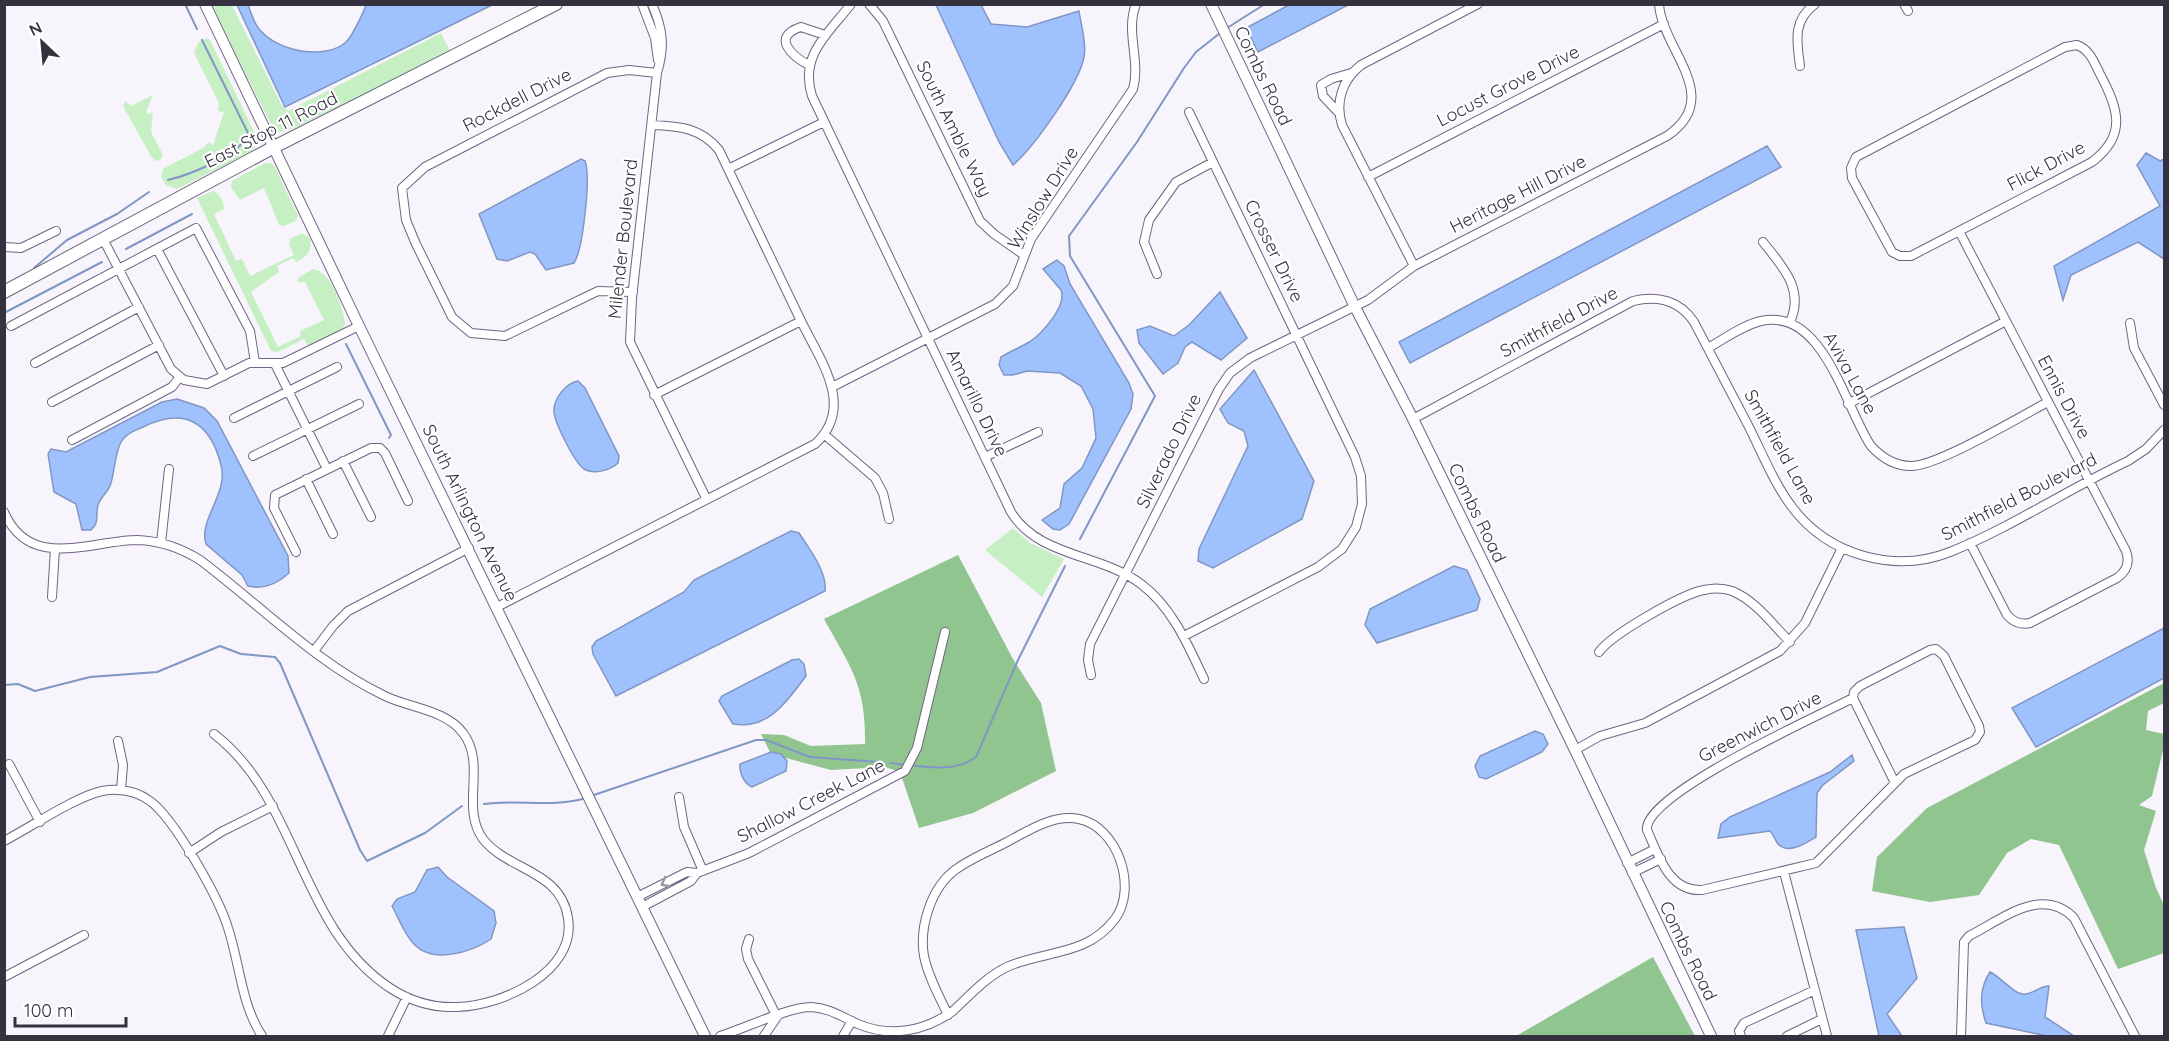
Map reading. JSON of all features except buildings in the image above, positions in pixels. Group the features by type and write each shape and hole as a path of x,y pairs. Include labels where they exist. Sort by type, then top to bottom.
{"main road":[{"name":"East Stop 11 Road","path":"4,292 274,147 556,4"}],"street":[{"name":"South Arlington Avenue","path":"205,4 358,326 705,1036"},
{"path":"642,4 659,54 657,73"},
{"name":"Milender Boulevard","path":"652,4 662,27 664,50 657,73 633,292 630,342 654,396 706,498"},
{"path":"825,35 805,27 793,30 788,36 789,52 809,65 815,48 851,4"},
{"name":"South Amble Way","path":"869,4 883,21 980,221 1024,255"},
{"name":"Winslow Drive","path":"834,386 1001,300 1013,286 1024,255 1133,89 1136,70 1131,26 1136,4"},
{"path":"1338,112 1323,96 1321,85 1331,79 1351,73 1361,65 1478,4"},
{"path":"1659,4 1664,24"},
{"path":"1800,66 1796,34 1800,20 1815,4"},
{"name":"Combs Road","path":"1211,5 1355,307 1413,418 1575,750 1711,1036"},
{"name":"Heritage Hill Drive","path":"1355,307 1374,297 1414,266 1667,136 1683,122 1689,108 1691,86 1664,24"},
{"name":"Locust Grove Drive","path":"1368,177 1664,24"},
{"name":"Flick Drive","path":"2065,46 2079,46 2089,53 2114,101 2117,122 2110,143 2091,162 1959,231 1911,256 1895,254 1887,246 1852,180 1852,163 1861,153 2065,46"},
{"name":"Amarillo Drive","path":"809,65 810,91 824,122 1011,512 1028,532 1040,540 1126,574 1155,596 1184,636 1204,679"},
{"name":"Rockdell Drive","path":"633,292 598,291 505,336 471,333 452,317 409,229 402,204 402,188 425,167 607,73 629,70 657,73"},
{"path":"1351,73 1339,99 1338,112 1342,125 1414,266"},
{"name":"Crosser Drive","path":"1184,636 1328,562 1349,540 1362,509 1363,498 1357,461 1189,112"},
{"path":"728,169 824,122"},
{"path":"497,607 815,444 825,435 834,409 834,386 728,169 710,140 682,126 652,125"},
{"path":"1157,274 1144,242 1149,220 1176,182 1213,162"},
{"path":"11,326 196,228 250,331 255,362"},
{"path":"4,247 21,248 56,231"},
{"name":"Ennis Drive","path":"1959,231 2127,556 2126,569 2117,578 2033,622 2018,623 2007,615 1970,543"},
{"path":"103,239 138,307 179,378 198,384 224,376 255,362 275,364 358,326"},
{"path":"1708,348 1757,322 1773,319 1790,322 1795,303 1792,284 1786,271 1762,242"},
{"path":"157,249 224,376"},
{"name":"Smithfield Drive","path":"1413,418 1633,301 1652,298 1677,305 1692,319 1708,348"},
{"path":"35,363 138,307"},
{"name":"Silverado Drive","path":"1091,675 1088,660 1090,644 1224,381 1250,358 1355,307"},
{"path":"654,396 801,321"},
{"path":"1848,404 2006,321"},
{"name":"Aviva Lane","path":"1790,322 1806,331 1816,342 1871,446 1886,459 1907,466 1926,465 2048,402"},
{"path":"2130,323 2134,348 2164,405"},
{"path":"52,402 159,345"},
{"name":"Smithfield Lane","path":"1708,348 1788,502 1812,528 1842,548"},
{"path":"275,364 327,469"},
{"path":"234,418 337,367"},
{"path":"72,440 172,387 179,378"},
{"path":"253,456 359,404"},
{"name":"Smithfield Boulevard","path":"1842,548 1878,560 1907,561 1943,555 2140,453 2164,430"},
{"path":"985,457 1038,432"},
{"path":"825,435 875,478 883,493 889,519"},
{"path":"296,552 274,508 275,495 371,448 380,448 385,453 408,501"},
{"path":"343,461 371,517"},
{"path":"161,543 169,469"},
{"path":"306,479 333,534"},
{"path":"4,512 13,527 38,546 55,549 137,540 161,543 200,560 314,651 386,697 441,717 458,728 469,742 473,755 473,810 480,833 496,850 553,886 567,909 569,926 565,949 554,966 541,977 500,998 474,1006 440,1006 407,997 370,972 326,919 273,806 246,766 213,734"},
{"path":"314,651 348,611 468,548"},
{"path":"1575,750 1599,736 1645,723 1768,659 1790,642 1805,623 1842,548"},
{"path":"52,597 55,549"},
{"path":"1599,652 1620,632 1698,591 1713,588 1731,591 1745,598 1790,642"},
{"name":"Shallow Creek Lane","path":"640,902 687,872 700,872 749,853 895,778 905,769 917,748 945,632"},
{"name":"Greenwich Drive","path":"1655,849 1647,830 1649,818 1693,780 1853,698 1857,687 1936,649 1944,656 1978,723 1980,732 1973,742 1904,774 1895,783"},
{"path":"1630,868 1655,849 1676,884 1689,890 1707,889 1784,872 1821,861 1895,783 1853,698"},
{"path":"118,741 123,765 121,790"},
{"path":"9,764 40,822"},
{"path":"4,841 94,793 121,790 138,794 155,805 189,853 219,904 233,944 248,1008 262,1036"},
{"path":"679,797 684,827 700,872"},
{"path":"189,853 221,832 273,806"},
{"path":"720,1036 809,1007 837,1012 874,1030 923,1029 948,1015 995,974 1010,966 1086,945 1112,922 1122,909 1126,891 1124,873 1117,850 1092,825 1082,820 1061,818 1034,828 967,862 943,882 931,903 923,940 924,957 948,1015"},
{"path":"1630,868 1660,859"},
{"path":"1784,872 1827,1036"},
{"path":"1962,1036 1963,944 1969,936 2034,904 2052,904 2066,911 2078,925 2135,1036"},
{"path":"4,977 84,935"},
{"path":"749,939 746,949 747,959 777,1017"},
{"path":"1741,1036 1739,1031 1744,1023 1815,990"},
{"path":"388,1036 407,997"},
{"path":"764,1036 777,1017"},
{"path":"1787,1036 1822,1019"},
{"path":"843,1036 852,1020"}],"green space":[{"path":"210,5 232,5 281,104 288,111 441,33 451,53 290,130 279,132 274,130"},
{"path":"206,38 210,40 257,138 253,151 177,189 166,185 161,177 163,169 205,147 208,142 213,145 224,112 218,111 219,103 194,53 198,43"},
{"path":"153,95 146,112 150,114 153,110 151,132 163,155 160,160 156,161 152,158 123,106 125,101 131,106"},
{"path":"265,163 271,163 275,167 298,216 295,221 284,226 279,225 264,188 240,200 231,187 232,181"},
{"path":"213,191 221,198 224,209 214,214 236,261 242,259 250,276 294,255 289,245 290,239 302,233 310,238 310,250 304,258 296,262 293,258 277,266 279,272 251,292 278,347 301,336 300,331 324,320 305,282 297,282 298,278 313,269 325,276 335,292 345,325 340,330 308,346 304,339 278,352 271,351 197,198"},
{"path":"1013,528 1030,543 1064,559 1042,597 985,550"},
{"path":"958,555 1013,659 1041,703 1056,771 973,813 919,828 900,772 885,767 831,770 771,754 761,734 784,735 811,746 865,744 865,724 860,691 824,619"},
{"path":"2164,683 2164,703 2148,711 2146,730 2164,734 2164,746 2152,796 2139,805 2156,811 2144,850 2164,905 2164,953 2118,969 2059,845 2031,839 2007,853 1979,895 1930,902 1872,891 1877,857 1927,808"},
{"path":"1653,957 1695,1036 1516,1036"}],"water":[{"path":"237,5 248,5 254,21 268,37 289,48 314,52 337,48 346,42 366,5 492,5 285,107"},
{"path":"936,5 981,5 991,24 1027,27 1079,11 1085,46 1084,57 1074,83 1032,144 1013,165 999,142"},
{"path":"1289,5 1348,5 1258,52 1246,28"},
{"path":"1767,146 1781,167 1410,363 1399,342"},
{"path":"2146,153 2160,161 2164,159 2164,259 2138,242 2071,275 2063,300 2054,266 2160,206 2137,165"},
{"path":"581,159 585,161 587,169 587,196 583,229 574,263 546,270 535,254 530,252 507,261 497,259 479,214"},
{"path":"1057,260 1064,266 1070,284 1129,383 1133,394 1131,409 1069,524 1060,530 1053,529 1042,520 1060,508 1064,484 1082,468 1096,438 1093,409 1081,386 1060,373 1027,371 1004,375 999,365 1001,357 1036,337 1057,311 1061,303 1061,290 1043,269"},
{"path":"1220,292 1247,338 1221,360 1192,342 1185,347 1178,363 1163,374 1139,343 1137,330 1150,326 1174,336 1189,325"},
{"path":"1254,370 1314,481 1302,519 1213,568 1198,561 1199,549 1248,446 1244,431 1228,423 1220,409"},
{"path":"578,381 585,388 619,456 618,463 607,470 593,472 580,465 555,417 554,407 558,397 565,388"},
{"path":"177,399 204,408 217,421 288,556 289,573 275,583 265,587 248,586 242,575 206,544 206,525 221,486 221,465 210,438 193,422 171,418 158,421 125,436 119,447 110,486 99,502 96,521 91,530 82,530 76,504 54,492 48,454 51,449 66,452 162,402"},
{"path":"791,531 799,533 816,560 823,576 825,591 616,696 593,654 592,647 596,641 684,592 694,580"},
{"path":"1454,566 1467,570 1480,599 1477,610 1377,643 1365,625 1370,609"},
{"path":"2164,628 2164,678 2036,747 2012,708"},
{"path":"799,659 804,664 806,676 776,712 757,723 733,724 719,701 722,696 792,660"},
{"path":"1535,731 1543,734 1548,744 1542,752 1486,779 1479,777 1475,766 1480,756"},
{"path":"771,752 781,754 787,761 786,771 752,787 743,777 740,764"},
{"path":"1852,755 1854,761 1823,785 1817,793 1816,837 1792,848 1778,844 1770,831 1718,838 1721,824 1730,817 1830,772"},
{"path":"438,867 447,877 494,911 496,923 491,939 463,952 441,955 421,950 410,939 392,906 397,899 415,892 427,870"},
{"path":"1904,927 1917,978 1887,1014 1902,1036 1879,1036 1856,930"},
{"path":"1990,972 2022,994 2049,986 2045,1017 2074,1036 2047,1036 1986,1023 1982,997 1986,978"}],"waterway":[{"path":"185,4 197,29"},
{"path":"1227,28 1265,4"},
{"path":"1080,539 1155,396 1070,256 1069,236 1137,142 1184,68 1196,52 1220,33"},
{"path":"168,180 189,174 226,156 244,141 248,133 202,40"},
{"path":"34,268 67,240 117,214 149,192"},
{"path":"126,249 192,214"},
{"path":"4,313 102,262"},
{"path":"346,344 391,435 389,438"},
{"path":"910,765 953,766 961,765 976,757 1018,660 1065,566"},
{"path":"4,685 18,684 35,691 90,677 157,672 220,646 241,654 275,657 280,663 360,850 367,861 425,833 462,806"},
{"path":"591,796 756,740 766,740 810,757 879,762"},
{"path":"891,763 905,765"},
{"path":"484,804 548,803 586,798"}]}
